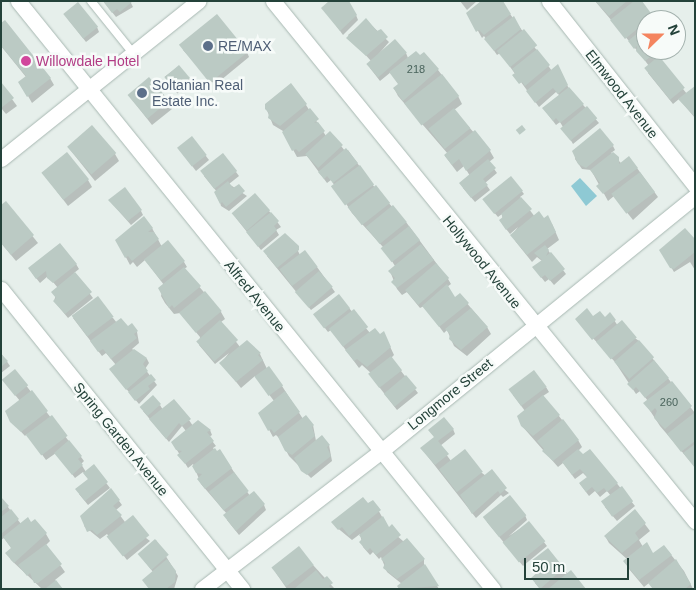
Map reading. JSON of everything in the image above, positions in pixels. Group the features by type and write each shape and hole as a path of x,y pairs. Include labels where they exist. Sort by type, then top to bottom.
{"street":[{"name":"Alfred Avenue","path":"18,1 380,452 493,589"},
{"path":"1,159 87,88 198,1"},
{"name":"Hollywood Avenue","path":"273,1 533,325 695,521"},
{"name":"Elmwood Avenue","path":"549,1 695,186"},
{"name":"Longmore Street","path":"202,589 380,452 533,325 695,196"},
{"name":"Spring Garden Avenue","path":"1,289 242,589"}],"lane":[{"path":"92,1 133,53"}],"water":[{"path":"580,178 597,196 586,206 571,186"}],"building":[{"path":"103,1 133,1 120,12 117,9 112,13"},
{"path":"329,1 349,1 357,15 340,31 321,8"},
{"path":"481,1 503,1 511,14 484,35 479,30 476,32 466,13"},
{"path":"595,1 627,1 609,16"},
{"path":"634,1 642,1 649,10 636,10 636,30 625,39 610,20"},
{"path":"78,2 98,27 83,39 63,14"},
{"path":"217,14 248,52 210,83 179,45"},
{"path":"514,16 521,29 494,51 484,39"},
{"path":"366,18 377,31 381,29 388,37 366,56 346,38"},
{"name":"Willowdale Hotel","path":"5,20 51,78 27,97 18,82 26,76 1,46 1,23"},
{"path":"524,29 537,45 510,67 497,51"},
{"path":"636,34 636,47 634,49 628,41"},
{"path":"395,39 407,53 378,78 366,64"},
{"path":"537,49 550,65 525,86 522,82 519,84 512,75 515,73 512,69"},
{"path":"416,51 420,55 424,52 439,69 403,101 393,88 398,84 389,72"},
{"path":"654,60 662,60 685,88 670,100 644,68"},
{"path":"558,64 568,85 558,94 553,88 535,103 526,91"},
{"path":"179,65 190,78 175,90 164,77"},
{"path":"442,74 459,96 421,126 404,104"},
{"path":"149,77 169,101 147,119 128,95"},
{"path":"1,82 14,98 1,108"},
{"path":"291,83 307,104 280,126 268,118 269,113 265,109 265,104"},
{"path":"695,86 695,117 678,99"},
{"path":"569,87 584,104 560,123 556,118 553,121 542,108"},
{"path":"587,106 597,118 570,141 560,128"},
{"path":"310,108 319,119 314,123 318,122 325,131 299,152 296,149 292,151 282,132"},
{"path":"454,108 470,128 445,149 428,129"},
{"path":"92,125 116,153 91,175 67,147"},
{"path":"522,125 526,130 520,135 516,130"},
{"path":"600,128 614,145 586,168 578,164 572,151"},
{"path":"475,130 491,150 466,171 459,159 452,165 444,155"},
{"path":"330,131 343,145 318,168 305,154"},
{"path":"192,136 207,155 192,167 177,148"},
{"path":"346,148 358,163 333,183 327,176 324,179 318,172"},
{"path":"67,152 89,179 63,200 41,173"},
{"path":"613,152 619,157 619,164 629,156 638,168 603,194 596,186 600,183 590,170"},
{"path":"223,153 237,171 214,189 200,171"},
{"path":"488,159 496,168 483,179 488,185 471,198 459,183"},
{"path":"360,165 374,184 345,206 331,186"},
{"path":"640,172 655,192 626,214 611,194"},
{"path":"511,176 523,191 494,214 482,199"},
{"path":"228,181 233,188 239,184 245,191 226,207 222,202 220,204 214,192"},
{"path":"376,185 390,203 362,225 348,207"},
{"path":"125,187 142,210 128,221 108,200"},
{"path":"255,193 270,210 247,231 232,213"},
{"path":"521,197 532,209 506,230 499,220 503,217 501,214"},
{"path":"6,201 34,235 11,255 1,243 1,205"},
{"path":"393,205 407,222 380,244 366,227"},
{"path":"539,211 544,218 548,215 556,232 527,255 510,235"},
{"path":"271,212 279,221 274,226 277,230 258,247 246,232"},
{"path":"144,216 153,228 148,232 154,232 159,239 132,261 128,256 125,258 115,240"},
{"path":"409,226 420,240 392,262 381,248"},
{"path":"685,228 695,239 695,252 674,269 670,268 659,250"},
{"path":"285,233 299,246 299,250 277,268 263,251"},
{"path":"168,240 185,261 161,280 144,260"},
{"path":"60,243 77,264 53,283 47,278 46,271 36,279 28,268"},
{"path":"421,244 434,260 397,288 391,282 395,278 388,271"},
{"path":"545,245 549,250 546,256 551,252 565,269 550,281 545,275 541,278 532,267 542,260 534,253"},
{"path":"305,250 318,267 292,286 279,269"},
{"path":"436,263 449,278 418,305 405,290"},
{"path":"184,267 201,286 174,308 172,305 169,308 158,288"},
{"path":"319,271 333,287 309,308 295,292"},
{"path":"75,272 92,292 65,314 53,301 56,298 51,292"},
{"path":"447,284 455,297 460,293 469,303 439,327 422,306"},
{"path":"205,291 222,311 196,333 179,313"},
{"path":"339,294 350,308 324,329 313,314"},
{"path":"98,296 114,317 87,337 72,316"},
{"path":"471,308 488,327 461,350 449,339 450,334 445,329"},
{"path":"587,308 593,316 600,311 605,317 610,312 616,320 592,340 575,319"},
{"path":"354,309 368,327 343,347 329,329"},
{"path":"121,318 128,326 132,323 138,331 134,334 137,338 111,359 103,349 98,352 90,341"},
{"path":"220,320 238,340 214,361 196,341"},
{"path":"622,320 637,338 611,359 596,342"},
{"path":"375,328 380,334 384,331 391,347 367,367 357,359 354,361 345,350"},
{"path":"247,340 261,353 258,355 263,360 236,382 219,363"},
{"path":"639,340 654,357 629,379 614,362"},
{"path":"134,349 147,358 143,364 148,371 126,390 109,369"},
{"path":"1,354 8,361 1,367"},
{"path":"391,356 402,370 379,388 368,374"},
{"path":"654,360 669,378 645,398 636,387 633,390 627,384"},
{"path":"269,366 283,385 269,396 254,377"},
{"path":"15,369 28,385 15,396 2,380"},
{"path":"534,370 547,387 521,406 508,389"},
{"path":"151,374 156,380 148,386 150,389 135,401 128,392"},
{"path":"406,375 417,388 395,407 384,394"},
{"path":"672,381 692,406 665,429 654,418 657,411 655,408 651,412 643,403"},
{"path":"32,390 48,411 21,432 10,422 5,411"},
{"path":"285,391 300,412 274,433 271,429 268,431 258,413"},
{"path":"153,395 161,404 148,416 140,407"},
{"path":"543,395 560,415 533,436 521,426 517,416"},
{"path":"174,399 191,419 182,426 179,423 166,439 149,419"},
{"path":"694,413 695,441 681,452 667,434"},
{"path":"52,415 68,436 41,456 26,435"},
{"path":"306,415 314,425 312,427 315,436 292,455 285,451 278,437"},
{"path":"444,417 454,429 438,441 449,454 435,465 420,448 434,437 428,430"},
{"path":"563,419 579,440 553,461 542,451 544,449 537,441"},
{"path":"198,420 211,430 207,432 214,441 185,464 177,455 182,451 176,450 171,442"},
{"path":"322,435 330,445 327,447 331,456 307,475 301,471 294,458"},
{"path":"69,440 82,456 78,459 83,465 72,475 54,453"},
{"path":"695,444 695,468 683,453"},
{"path":"215,448 217,451 220,449 232,468 205,489 197,479 202,474 196,473 192,466"},
{"path":"465,449 483,472 457,492 439,469"},
{"path":"578,449 583,454 590,449 618,483 607,492 604,488 597,493 592,487 586,492 579,483 587,477 584,473 580,469 572,475 562,462"},
{"path":"94,464 108,482 85,501 75,489 88,479 83,473"},
{"path":"492,469 507,488 500,494 498,491 472,514 460,495"},
{"path":"234,472 249,491 224,511 209,492"},
{"path":"622,486 633,501 612,517 601,501"},
{"path":"111,488 120,500 113,506 122,515 97,535 92,530 87,532 80,516"},
{"path":"254,491 265,504 236,531 223,515"},
{"path":"510,495 526,515 499,537 483,517"},
{"path":"1,497 9,506 1,512"},
{"path":"363,497 368,503 373,500 381,510 349,536 342,527 338,530 331,522"},
{"path":"11,509 19,519 1,534 1,517"},
{"path":"635,509 646,523 635,533 639,539 622,553 604,536"},
{"path":"133,515 149,535 123,557 107,536"},
{"path":"383,516 389,527 392,524 401,535 376,555 370,548 367,551 359,542 362,539 359,535"},
{"path":"28,517 31,522 35,519 47,533 14,563 5,553 11,548 3,537"},
{"path":"529,521 545,541 519,563 503,542"},
{"path":"407,538 425,559 397,579 383,568 385,563 381,559"},
{"path":"155,539 169,555 151,570 138,554"},
{"path":"647,542 653,553 664,545 672,555 639,580 623,561"},
{"path":"46,544 62,564 38,583 34,583 30,573 27,576 18,565"},
{"path":"299,546 314,565 286,586 271,568"},
{"path":"548,548 564,568 540,589 531,578 539,571 531,561"},
{"path":"167,559 176,571 175,582 166,589 149,589 142,580"},
{"path":"676,559 691,584 685,589 653,589 648,583"},
{"path":"425,564 439,586 399,589 397,586"},
{"path":"316,570 323,579 327,576 333,583 329,586 332,589 294,589"},
{"path":"571,570 586,589 548,589"},
{"path":"56,580 63,589 45,589"}],"place":[{"name":"RE/MAX","path":"208,46"},
{"name":"Willowdale Hotel","path":"26,61"},
{"name":"Soltanian Real Estate Inc.","path":"142,93"}]}
